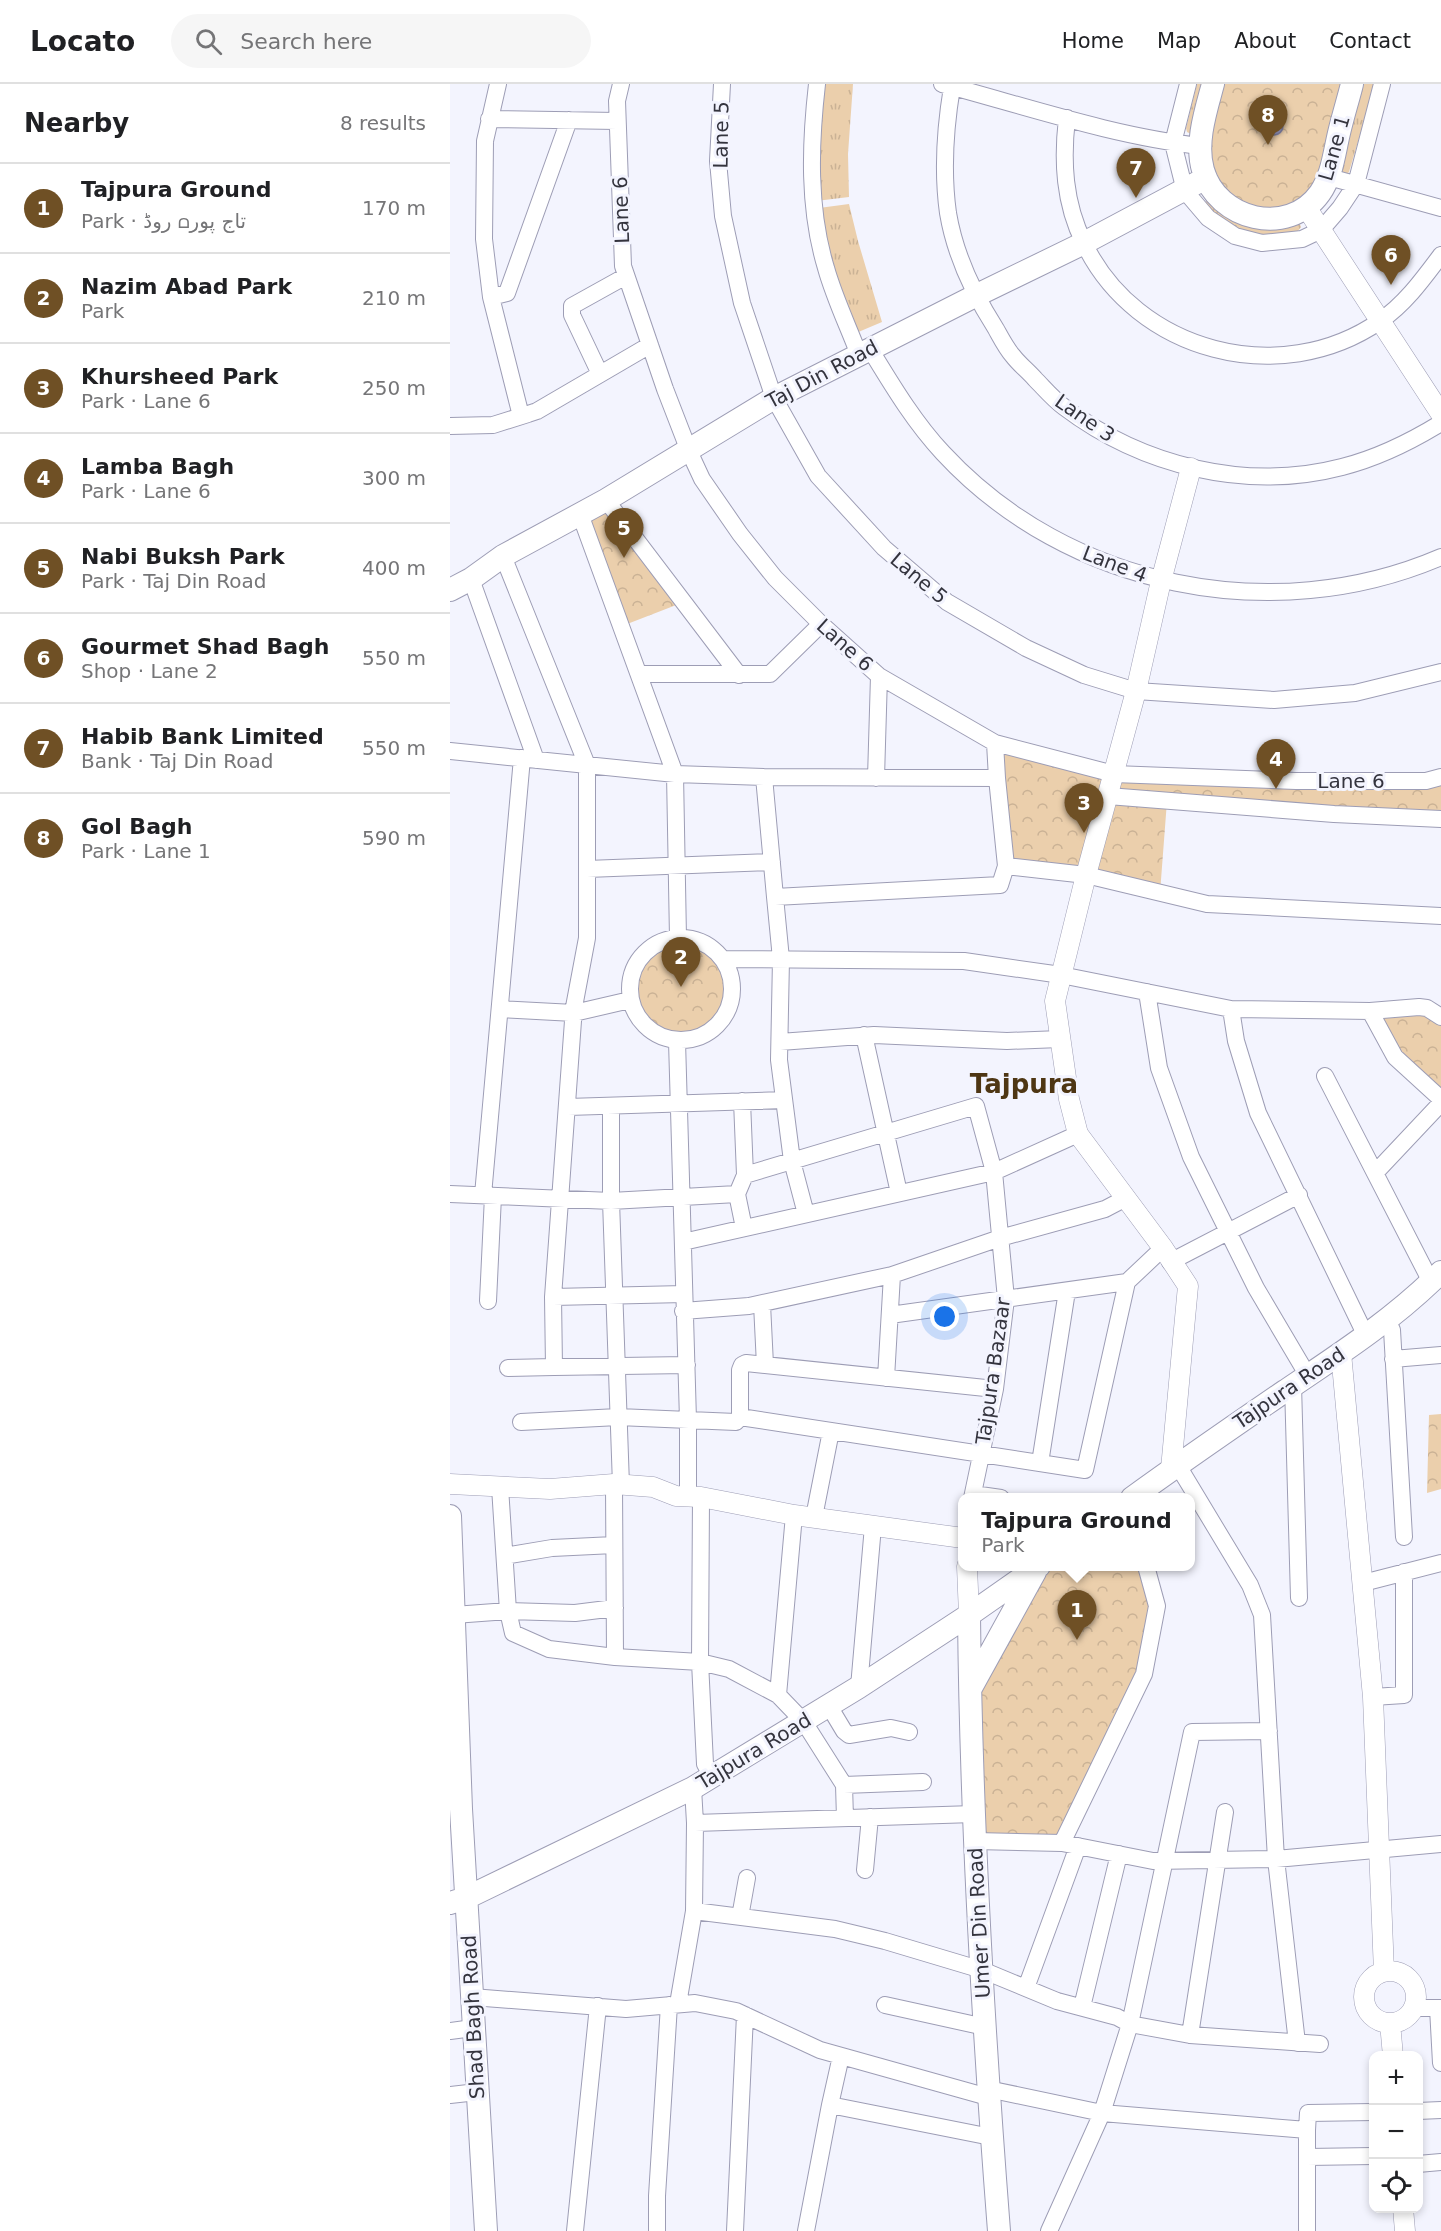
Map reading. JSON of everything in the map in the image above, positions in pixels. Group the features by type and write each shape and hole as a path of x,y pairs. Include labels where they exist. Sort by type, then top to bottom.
{"main road":[{"name":"Lane 1","path":"1213,84 1201,146 1202,167 1206,178 1224,203 1239,213 1256,218 1274,219 1290,215 1306,207 1318,195 1329,177 1352,84"},
{"name":"Taj Din Road","path":"450,590 471,579 503,556 606,500 774,398 1084,243 1206,178"},
{"name":"Tajpura Road","path":"1138,1493 1366,1336 1436,1277"},
{"name":"Shad Bagh Road","path":"450,1516 454,1615 458,1901 472,1997 486,2231"},
{"name":"Tajpura Road","path":"458,1901 703,1783 859,1687 969,1616 1032,1571"},
{"path":"970,1689 1036,1571"},
{"name":"Umer Din Road","path":"969,1616 975,1841 988,2093 999,2231"}],"street":[{"path":"498,84 485,141 484,227 490,297 520,412 528,414"},
{"name":"Lane 6","path":"621,84 616,101 623,266 688,451 702,479 740,534 776,578 821,624 879,676 995,742 1114,774 1296,782 1426,781 1441,777"},
{"name":"Lane 5","path":"722,84 718,161 723,216 742,303 774,398 818,476 884,548 947,602 1026,648 1084,675 1136,691 1274,700 1355,693 1441,672"},
{"name":"Lane 4","path":"817,84 813,120 813,206 826,268 865,352 943,453 990,497 1043,533 1100,561 1161,581 1213,590 1264,593 1317,591 1368,581 1418,567 1441,556"},
{"path":"1188,84 1173,143 1185,191 1208,218 1235,236 1262,243 1302,239 1321,230 1340,208 1356,184 1382,84"},
{"path":"947,85 1067,118 1173,143 1201,146"},
{"name":"Lane 3","path":"947,85 944,172 948,214 959,256 975,296 1013,356 1063,407 1124,445 1191,468 1228,475 1266,477 1304,474 1342,467 1378,456 1413,440 1441,423"},
{"path":"1067,118 1064,150 1065,182 1072,213 1084,243 1107,280 1137,311 1173,334 1214,350 1257,356 1300,354 1341,341 1380,321 1414,291 1441,255"},
{"path":"489,119 617,121"},
{"path":"490,297 507,293 568,120"},
{"path":"1329,177 1441,208"},
{"path":"1306,207 1441,414"},
{"path":"600,374 572,315 572,306 627,276"},
{"path":"450,426 493,425 537,411 650,345"},
{"path":"1190,1493 1174,1467 1188,1286 1078,1134 1069,1099 1055,1001 1086,875 1136,691 1161,581 1191,468"},
{"path":"606,500 739,675"},
{"path":"580,514 675,774 678,938"},
{"path":"503,556 588,765 587,938 574,1013 553,1297 554,1367"},
{"path":"471,579 529,759 500,1009 488,1196 488,1301"},
{"path":"639,674 770,674 821,624"},
{"path":"876,778 879,676"},
{"path":"775,897 1000,885 1006,866 995,742"},
{"path":"450,751 675,774 764,777 997,778"},
{"path":"764,777 781,959 779,1060 792,1161 806,1214"},
{"path":"1108,796 1334,814 1441,819"},
{"path":"587,868 772,862"},
{"path":"1006,866 1086,875 1206,904 1441,916"},
{"path":"678,938 695,939 711,947 724,959 731,974 733,991 730,1007 722,1022 709,1033 694,1039 677,1041 661,1037 647,1028 637,1015 630,1000 630,982 635,965 646,951 660,942 678,938"},
{"path":"724,959 964,961 1061,975 1231,1009 1370,1011 1419,1007 1427,1008 1441,1017"},
{"path":"1147,992 1159,1068 1191,1156 1300,1381 1299,1598"},
{"path":"500,1009 574,1013 630,1000"},
{"path":"1231,1009 1236,1041 1258,1113 1366,1336"},
{"path":"1370,1011 1395,1057 1441,1101 1376,1172"},
{"path":"780,1042 864,1035 1007,1041 1060,1039"},
{"path":"864,1035 899,1193"},
{"path":"657,2231 657,2196 673,2005 694,1911 695,1822 705,1764 694,1497 688,1420 677,1041"},
{"path":"1326,1076 1376,1172 1436,1277"},
{"path":"568,1107 784,1100"},
{"path":"742,1101 745,1175 737,1194 744,1228"},
{"path":"611,1106 611,1201 618,1417 614,1545 615,1657"},
{"name":"Tajpura Bazaar","path":"885,1133 976,1106 994,1172 1006,1299 995,1389 973,1493"},
{"path":"745,1175 885,1133"},
{"path":"683,1242 994,1172 1078,1134"},
{"path":"450,1194 611,1201 682,1199 737,1194"},
{"path":"890,1315 1127,1282 1167,1255 1228,1232 1299,1195"},
{"path":"553,1297 614,1297 762,1304 892,1275 1000,1238 1106,1209 1126,1198"},
{"path":"886,1378 892,1275"},
{"path":"521,1422 618,1417 735,1422 740,1418 1085,1470 1127,1282"},
{"path":"1040,1463 1067,1290"},
{"path":"762,1304 765,1365"},
{"path":"1387,1320 1392,1330 1404,1537"},
{"path":"1341,1353 1373,1697 1384,1972"},
{"path":"1393,1359 1441,1355"},
{"path":"740,1418 740,1370 746,1363 995,1389"},
{"path":"507,1368 687,1365"},
{"path":"814,1517 831,1431"},
{"path":"450,1485 550,1489 617,1484 653,1487 676,1496 958,1537"},
{"path":"500,1487 508,1611 513,1633 549,1649 615,1657 700,1662 729,1669 778,1695 804,1722 844,1785 845,1818"},
{"path":"1195,1500 1257,1598 1263,1626 1276,1858 1297,2043"},
{"path":"778,1695 794,1515"},
{"path":"859,1687 873,1526"},
{"path":"505,1556 552,1548 614,1545"},
{"path":"1363,1583 1441,1563"},
{"path":"967,1571 969,1616"},
{"path":"1026,1988 1070,1844 1144,1674 1157,1606 1147,1571"},
{"path":"1373,1697 1404,1695 1404,1572"},
{"path":"454,1615 508,1611 575,1613 615,1608"},
{"path":"829,1706 844,1731 849,1735 891,1728 909,1732"},
{"path":"1049,2231 1102,2113 1130,2024 1192,1732 1269,1731"},
{"path":"844,1785 923,1782"},
{"path":"1190,2035 1226,1812"},
{"path":"695,1822 974,1814"},
{"path":"865,1870 870,1817"},
{"path":"975,1841 1070,1844 1153,1861 1276,1858 1441,1844"},
{"path":"1082,2007 1119,1854"},
{"path":"740,1917 747,1878"},
{"path":"694,1911 835,1929 982,1970 1057,2001 1117,2017 1130,2024 1190,2035 1320,2044"},
{"path":"1384,1972 1397,1972 1408,1978 1416,1995 1414,2008 1404,2019 1390,2023 1376,2019 1369,2012 1365,2003 1368,1983 1375,1976 1384,1972"},
{"path":"472,1997 626,2008 695,2003 736,2011 820,2050 988,2093 1102,2113 1307,2130"},
{"path":"885,2005 985,2027"},
{"path":"575,2231 598,2006"},
{"path":"1414,2008 1440,2008 1441,2063"},
{"path":"735,2231 746,2015"},
{"path":"1390,2023 1393,2051"},
{"path":"450,2031 473,2028"},
{"path":"806,2231 841,2056"},
{"path":"450,2095 477,2092"},
{"path":"830,2105 991,2137"},
{"path":"1423,2111 1441,2110"},
{"path":"1307,2231 1308,2113 1369,2112"},
{"path":"1307,2157 1369,2156"},
{"path":"1423,2164 1441,2162"},
{"path":"1403,2213 1405,2231"}],"green space":[{"path":"821,84 853,84 848,154 849,197 816,201"},
{"path":"1197,84 1207,84 1191,134 1186,128"},
{"path":"1222,84 1347,84 1318,182 1293,205 1271,210 1236,202 1206,163"},
{"path":"1364,84 1375,84 1349,172 1341,173 1340,167"},
{"path":"1210,199 1299,222 1301,227 1298,231 1260,237 1221,221 1205,202"},
{"path":"849,204 882,322 856,333 829,265 819,208"},
{"path":"606,500 684,602 622,626 580,514"},
{"path":"995,743 1114,774 1441,777 1441,818 1167,801 1160,893 1006,866"},
{"path":"681,938 710,946 724,960 732,989 724,1018 710,1032 681,1040 652,1032 638,1018 630,989 638,960 652,946"},
{"path":"1419,1007 1441,1017 1441,1099 1395,1057 1370,1011"},
{"path":"1441,1414 1441,1489 1427,1493 1429,1415"},
{"path":"1047,1571 1147,1571 1157,1606 1144,1674 1062,1843 975,1841 972,1690"}],"water":[{"path":"1274,117 1280,120 1283,126 1280,132 1274,135 1268,132 1265,126 1268,120"}],"place":[{"name":"Gol Bagh","path":"1268,145"},
{"name":"Habib Bank Limited","path":"1136,198"},
{"name":"Gourmet Shad Bagh","path":"1391,285"},
{"name":"Nabi Buksh Park","path":"624,558"},
{"name":"Lamba Bagh","path":"1276,789"},
{"name":"Khursheed Park","path":"1084,833"},
{"name":"Nazim Abad Park","path":"681,987"},
{"name":"Tajpura Ground","path":"1077,1640"}],"district":[{"name":"Tajpura","path":"1024,1084"}]}
